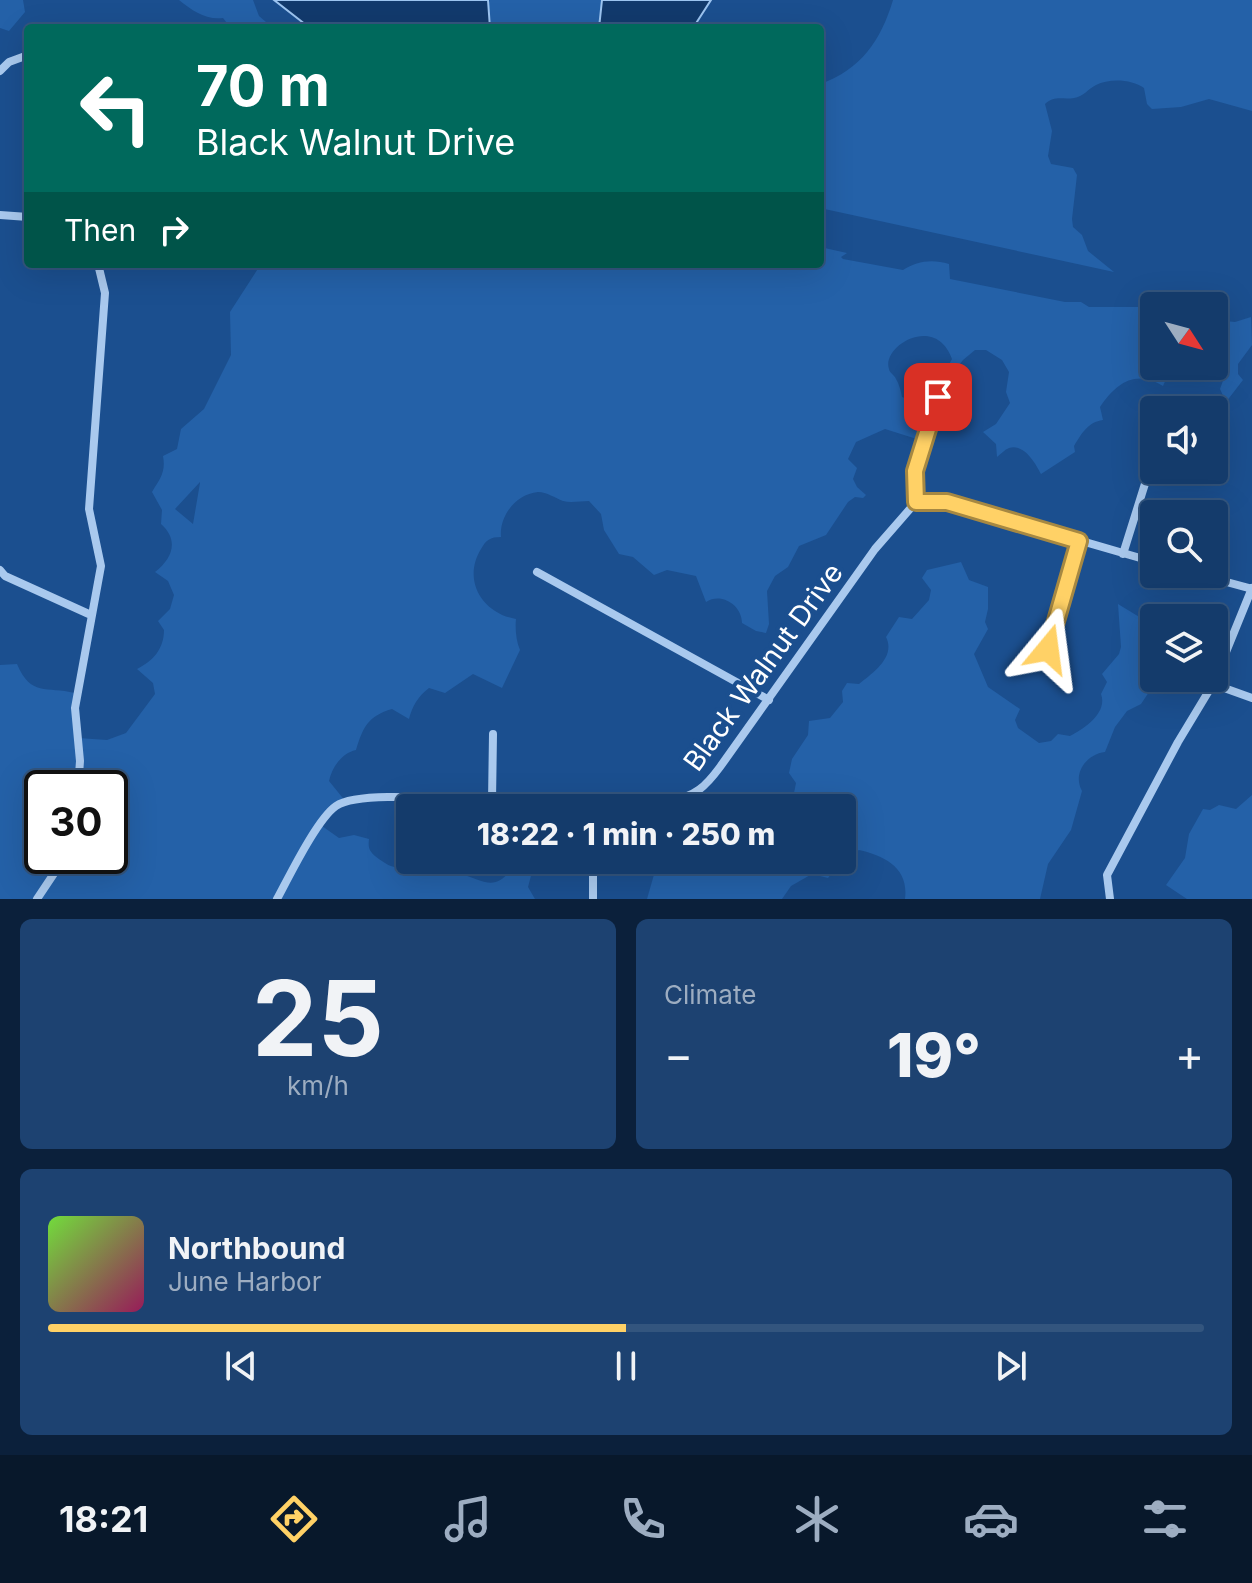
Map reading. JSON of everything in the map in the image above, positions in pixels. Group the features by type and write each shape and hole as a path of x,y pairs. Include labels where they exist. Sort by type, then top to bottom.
{"street":[{"path":"0,71 9,62 24,56"},
{"path":"0,215 24,217"},
{"path":"79,770 75,708 101,566 89,509 105,293 99,268"},
{"path":"938,397 915,471 916,502 947,502 1140,558"},
{"path":"1123,554 1145,484"},
{"name":"Black Walnut Drive","path":"692,794 708,784 875,549 916,502"},
{"path":"1048,649 1079,541"},
{"path":"0,570 5,576 91,615"},
{"path":"537,572 769,700"},
{"path":"1228,582 1252,589 1228,647"},
{"path":"1228,689 1252,698"},
{"path":"1110,899 1107,875 1117,853 1208,692"},
{"path":"492,794 493,734"},
{"name":"Black Walnut Drive","path":"277,899 314,834 334,807 348,800 396,799"},
{"path":"37,899 54,874"},
{"path":"593,874 593,899"}],"shaded area":[{"path":"0,0 23,0 25,12 9,31 0,28"},
{"path":"179,0 253,0 259,16 268,24 228,24 223,18 194,11"},
{"path":"274,0 488,0 490,24 305,24"},
{"path":"490,0 612,0 609,24 488,24 484,14"},
{"path":"602,0 711,0 696,24 599,24"},
{"path":"893,0 1252,0 1252,111 1209,99 1181,107 1152,109 1147,104 1144,88 1120,80 1101,83 1077,97 1055,99 1045,104 1052,131 1048,156 1051,164 1073,168 1077,175 1073,227 1082,235 1088,251 1114,272 824,209 824,82 858,62 875,40"},
{"path":"824,248 847,253 841,257 843,259 903,270 931,261 949,264 950,279 1065,302 1081,302 1089,307 1140,307 1140,379 1127,381 1113,391 1100,407 1103,420 1086,429 1074,446 1075,452 1041,474 1029,455 1020,449 1009,448 997,457 996,444 983,432 996,424 1010,403 1006,392 1009,372 1002,360 986,350 975,350 945,383 939,383 952,359 944,345 934,338 923,336 901,344 893,351 889,369 902,397 930,407 920,440 885,429 856,442 848,459 857,468 853,479 857,487 866,495 848,502 826,535 799,546 788,567 775,576 767,591 769,624 766,633 742,623 738,611 730,602 712,599 706,602 696,576 667,570 654,575 633,557 619,554 604,530 601,514 589,501 566,502 538,492 523,497 510,507 503,521 501,537 491,538 483,546 474,572 475,583 485,602 504,616 516,619 520,650 502,688 473,674 445,693 429,688 416,702 409,719 392,709 372,719 364,729 356,750 342,757 333,771 329,781 346,802 333,809 322,826 339,838 354,835 369,839 369,849 383,862 396,867 396,874 461,874 490,883 507,874 531,874 528,887 535,899 0,899 0,665 17,664 34,686 75,693 78,738 107,740 126,733 155,694 153,683 137,669 160,649 164,630 158,621 170,609 174,595 168,581 155,572 170,555 172,543 161,524 162,510 152,492 163,471 163,456 177,449 181,429 204,409 231,355 230,312 258,268 824,268","holes":["200,482 200,483 193,524 175,509"]},
{"path":"1251,317 1252,345 1238,364 1238,374 1243,380 1228,399 1220,389 1223,380 1228,380 1228,321"},
{"path":"1148,380 1166,380 1163,386"},
{"path":"961,562 969,580 988,587 985,622 988,629 974,654 988,687 1020,709 1015,720 1018,728 1039,743 1051,741 1058,734 1070,736 1088,725 1098,714 1101,694 1107,682 1102,674 1121,647 1118,604 1140,617 1140,692 1149,692 1141,704 1127,711 1115,727 1105,752 1092,756 1080,771 1082,791 1071,830 1048,864 1040,899 905,899 899,871 886,860 859,850 856,852 856,794 793,794 796,783 789,773 792,759 808,735 809,721 830,718 843,702 842,691 847,683 859,684 882,664 888,651 886,637 899,617 912,619 929,600 931,590 922,578 927,570"},
{"path":"1252,795 1252,899 1187,899 1166,885 1185,858 1189,834 1203,809 1210,810 1219,805 1236,809"},
{"path":"654,874 812,874 791,886 782,899 647,899"}],"route":[{"path":"938,397 915,471 916,502 947,502 1079,541 1048,649"}]}
